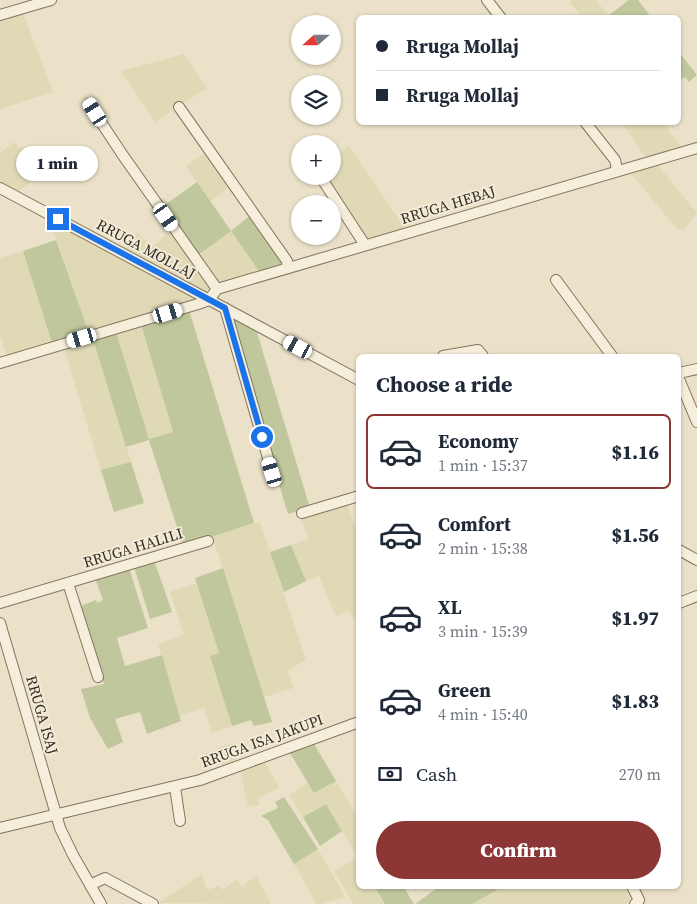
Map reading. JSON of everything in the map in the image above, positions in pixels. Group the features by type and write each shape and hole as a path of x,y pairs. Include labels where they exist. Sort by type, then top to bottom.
{"street":[{"path":"0,15 51,0"},
{"path":"487,0 499,15"},
{"path":"0,363 209,300 217,289 127,162 90,104"},
{"path":"179,107 286,261 288,268"},
{"path":"587,125 615,160 617,170"},
{"name":"RRUGA HEBAJ","path":"217,289 697,148"},
{"path":"326,185 366,245"},
{"name":"RRUGA MOLLAJ","path":"0,188 356,378"},
{"path":"556,280 611,354"},
{"path":"225,308 272,472"},
{"path":"455,354 478,350 481,354"},
{"path":"681,373 697,369"},
{"path":"681,384 697,422"},
{"path":"302,513 356,497"},
{"name":"RRUGA HALILI","path":"0,603 208,542"},
{"path":"681,551 697,560"},
{"name":"RRUGA HALILI","path":"68,583 98,677"},
{"path":"681,602 697,596"},
{"name":"RRUGA ISAJ","path":"0,623 56,815 67,845 102,904"},
{"name":"RRUGA ISA JAKUPI","path":"0,828 200,780 356,723"},
{"path":"175,787 180,821"},
{"path":"90,885 106,878 153,904"},
{"path":"634,889 639,900 636,904"}],"shaded area":[{"path":"574,0 596,0 607,15 580,15 570,2"},
{"path":"22,11 53,92 0,109 0,18"},
{"path":"184,54 207,88 155,122 121,71"},
{"path":"623,125 665,125 682,148 647,159"},
{"path":"14,142 19,148 22,146 38,176 18,192 0,182 0,153"},
{"path":"349,146 406,230 367,241 341,202 341,195 337,195 330,185 341,185 341,151"},
{"path":"207,151 231,186 210,201 186,166"},
{"path":"656,163 697,213 683,230 677,229 629,171"},
{"path":"59,223 200,299 89,333 51,225"},
{"path":"172,230 211,283 207,294 121,248 137,232 152,247"},
{"path":"231,231 261,274 217,286 197,256"},
{"path":"23,251 52,343 7,356 0,335 0,258"},
{"path":"141,324 173,432 149,439 116,332"},
{"path":"93,339 131,462 101,470 64,348"},
{"path":"346,502 356,528 356,619 354,619 349,611 336,616 319,576 306,581 291,545 309,539 300,516"},
{"path":"260,522 306,660 288,670 293,688 264,697 212,535"},
{"path":"197,583 219,653 211,657 232,726 212,733 204,708 180,716 158,644 184,635 170,592"},
{"path":"232,743 237,762 223,767 217,748"},
{"path":"264,761 279,787 257,799 260,805 248,806 240,769"},
{"path":"336,781 356,815 356,855 326,804 303,817 289,795 308,783 314,793"},
{"path":"318,849 345,897 321,904 317,904 294,864"},
{"path":"356,858 356,889 376,889 385,904 354,904 334,871"},
{"path":"202,874 207,890 219,886 222,890 237,879 242,887 256,875 271,904 158,903"},
{"path":"499,889 628,889 632,897 626,904 472,904"}],"green space":[{"path":"629,0 638,0 649,15 609,15"},
{"path":"681,55 697,75 689,82 685,77 681,80"},
{"path":"197,182 231,231 197,256 162,207"},
{"path":"251,215 283,264 282,267 261,274 231,231"},
{"path":"56,240 89,333 52,343 23,251"},
{"path":"189,310 254,523 183,546 149,440 126,447 93,339 116,332 149,439 173,432 141,324"},
{"path":"232,316 256,329 310,508 288,514 230,321"},
{"path":"131,462 144,503 114,512 101,470"},
{"path":"291,545 306,581 284,592 270,552"},
{"path":"154,560 172,612 150,619 134,567"},
{"path":"129,568 148,628 117,638 125,666 162,655 181,721 147,734 140,712 115,719 123,742 108,749 90,718 81,689 104,684 78,607 96,600 97,603 103,600 95,578"},
{"path":"223,568 272,722 254,726 251,720 232,726 210,656 219,653 195,578"},
{"path":"314,744 336,781 314,793 290,753"},
{"path":"284,797 318,849 294,864 268,820 261,816 278,808 275,802"},
{"path":"326,804 342,831 320,846 303,817"},
{"path":"376,889 405,889 414,904 385,904"},
{"path":"436,889 499,889 472,904 415,904"}],"route":[{"path":"58,219 225,308 226,317 262,437"}]}
